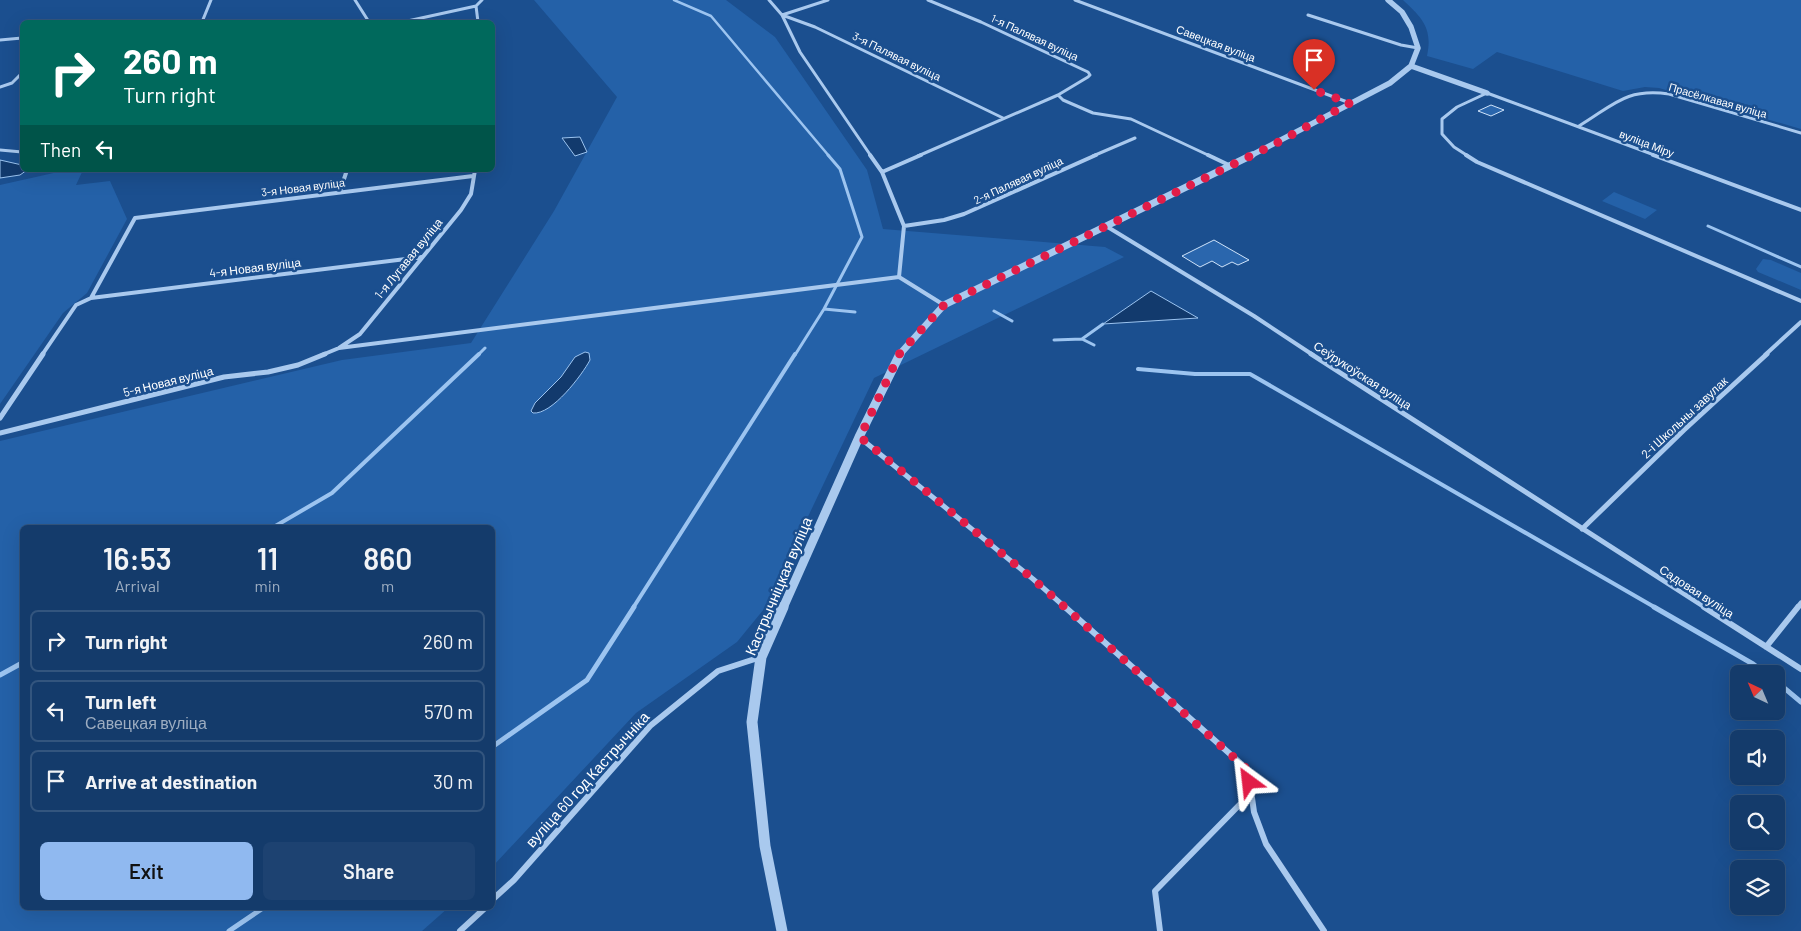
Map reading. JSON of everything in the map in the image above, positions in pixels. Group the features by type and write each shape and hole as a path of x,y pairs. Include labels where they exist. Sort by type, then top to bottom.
{"street":[{"path":"202,20 212,0"},
{"path":"356,0 368,20"},
{"path":"412,20 476,6 482,0"},
{"path":"769,0 782,15 800,52 882,172 904,226 899,277"},
{"path":"782,15 828,0"},
{"name":"1-я Палявая вуліца","path":"928,0 981,22 1088,72 1090,75 1088,77 1058,95"},
{"name":"Савецкая вуліца","path":"1075,0 1350,103"},
{"path":"339,348 899,277 944,305 1231,166 1390,83 1411,66 1418,48 1411,27 1402,12 1388,0"},
{"path":"476,6 478,20"},
{"name":"3-я Палявая вуліца","path":"782,15 824,31 1003,118"},
{"path":"1308,15 1401,45 1418,48"},
{"path":"0,40 20,38"},
{"path":"1411,66 1488,93"},
{"path":"0,87 12,83 20,75"},
{"name":"Прасёлкавая вуліца","path":"1579,126 1626,95 1650,90 1801,133"},
{"path":"1488,93 1457,107 1442,119 1442,134 1454,147 1477,162 1801,301"},
{"name":"вуліца Міру","path":"1488,93 1801,210"},
{"path":"882,172 1058,95 1063,100 1092,113 1131,119 1231,166"},
{"name":"2-я Палявая вуліца","path":"904,226 945,220 972,211 982,204 1135,138"},
{"path":"0,150 20,152"},
{"path":"340,191 346,172"},
{"name":"1-я Лугавая вуліца","path":"339,348 360,334 471,194 474,172"},
{"name":"3-я Новая вуліца","path":"91,298 135,218 340,191 473,176"},
{"name":"Сеўрукоўская вуліца","path":"1106,226 1254,316 1582,529"},
{"name":"4-я Новая вуліца","path":"91,298 422,256"},
{"path":"0,418 76,305 91,298"},
{"name":"Кастрычніцкая вуліца","path":"782,931 765,846 752,722 761,657 900,353 944,305"},
{"name":"2-і Школьны завулак","path":"1582,529 1684,430 1801,322"},
{"name":"5-я Новая вуліца","path":"0,433 224,377 268,372 298,365 339,348"},
{"path":"860,437 1033,579 1248,770 1254,812 1266,844 1324,931"},
{"name":"Садовая вуліца","path":"1582,529 1801,668"},
{"path":"1766,647 1801,603"},
{"name":"вуліца 60 год Кастрычніка","path":"495,897 514,880 650,726 718,671 761,657"},
{"path":"1160,931 1155,891 1251,793"},
{"path":"460,931 483,910"}],"shaded area":[{"path":"534,0 726,0 775,37 867,170 883,229 1105,247 1124,257 874,378 764,609 737,642 636,713 495,864 495,525 20,525 20,910 446,910 422,931 0,931 0,441 342,360 471,343 554,211 617,97"},
{"path":"1403,0 1801,0 1801,129 1659,88 1645,87 1623,91 1497,52 1473,69 1427,56 1428,38 1424,24 1416,12"},
{"path":"580,137 587,152 575,156 562,138"},
{"path":"0,160 20,165 20,172 24,172 20,175 0,178"},
{"path":"58,172 82,172 76,185 110,181 127,219 87,293 63,313 0,404 0,185"},
{"path":"1614,192 1657,210 1645,219 1602,201"},
{"path":"1763,259 1771,260 1801,273 1801,290 1758,272 1756,269"},
{"path":"1151,291 1198,318 1103,324"},
{"path":"585,352 589,353 590,360 566,393 549,408 533,413 531,411 535,403 561,377 575,357"}],"building":[{"path":"1491,105 1504,110 1491,116 1478,111"},
{"path":"1214,240 1249,260 1238,265 1232,262 1222,267 1212,261 1200,267 1182,256"}],"waterway":[{"path":"674,0 711,16 829,156"},
{"path":"824,309 862,237 840,169 828,155"},
{"path":"1708,226 1801,267"},
{"path":"795,355 824,309"},
{"path":"824,309 855,312"},
{"path":"994,311 1012,321"},
{"path":"1082,339 1103,324"},
{"path":"1054,340 1082,339"},
{"path":"1082,339 1094,345"},
{"path":"479,354 485,348"},
{"path":"277,525 332,493 479,354"},
{"path":"633,608 795,354"},
{"path":"1138,369 1195,374 1250,374 1656,608"},
{"path":"495,745 587,680 634,607"},
{"path":"1654,607 1754,665"},
{"path":"0,675 20,664"},
{"path":"1785,689 1801,702"},
{"path":"229,931 260,910"}],"route":[{"path":"1249,782 1248,770 1033,579 860,437 900,353 944,305 1273,145 1350,103 1314,90"}]}
